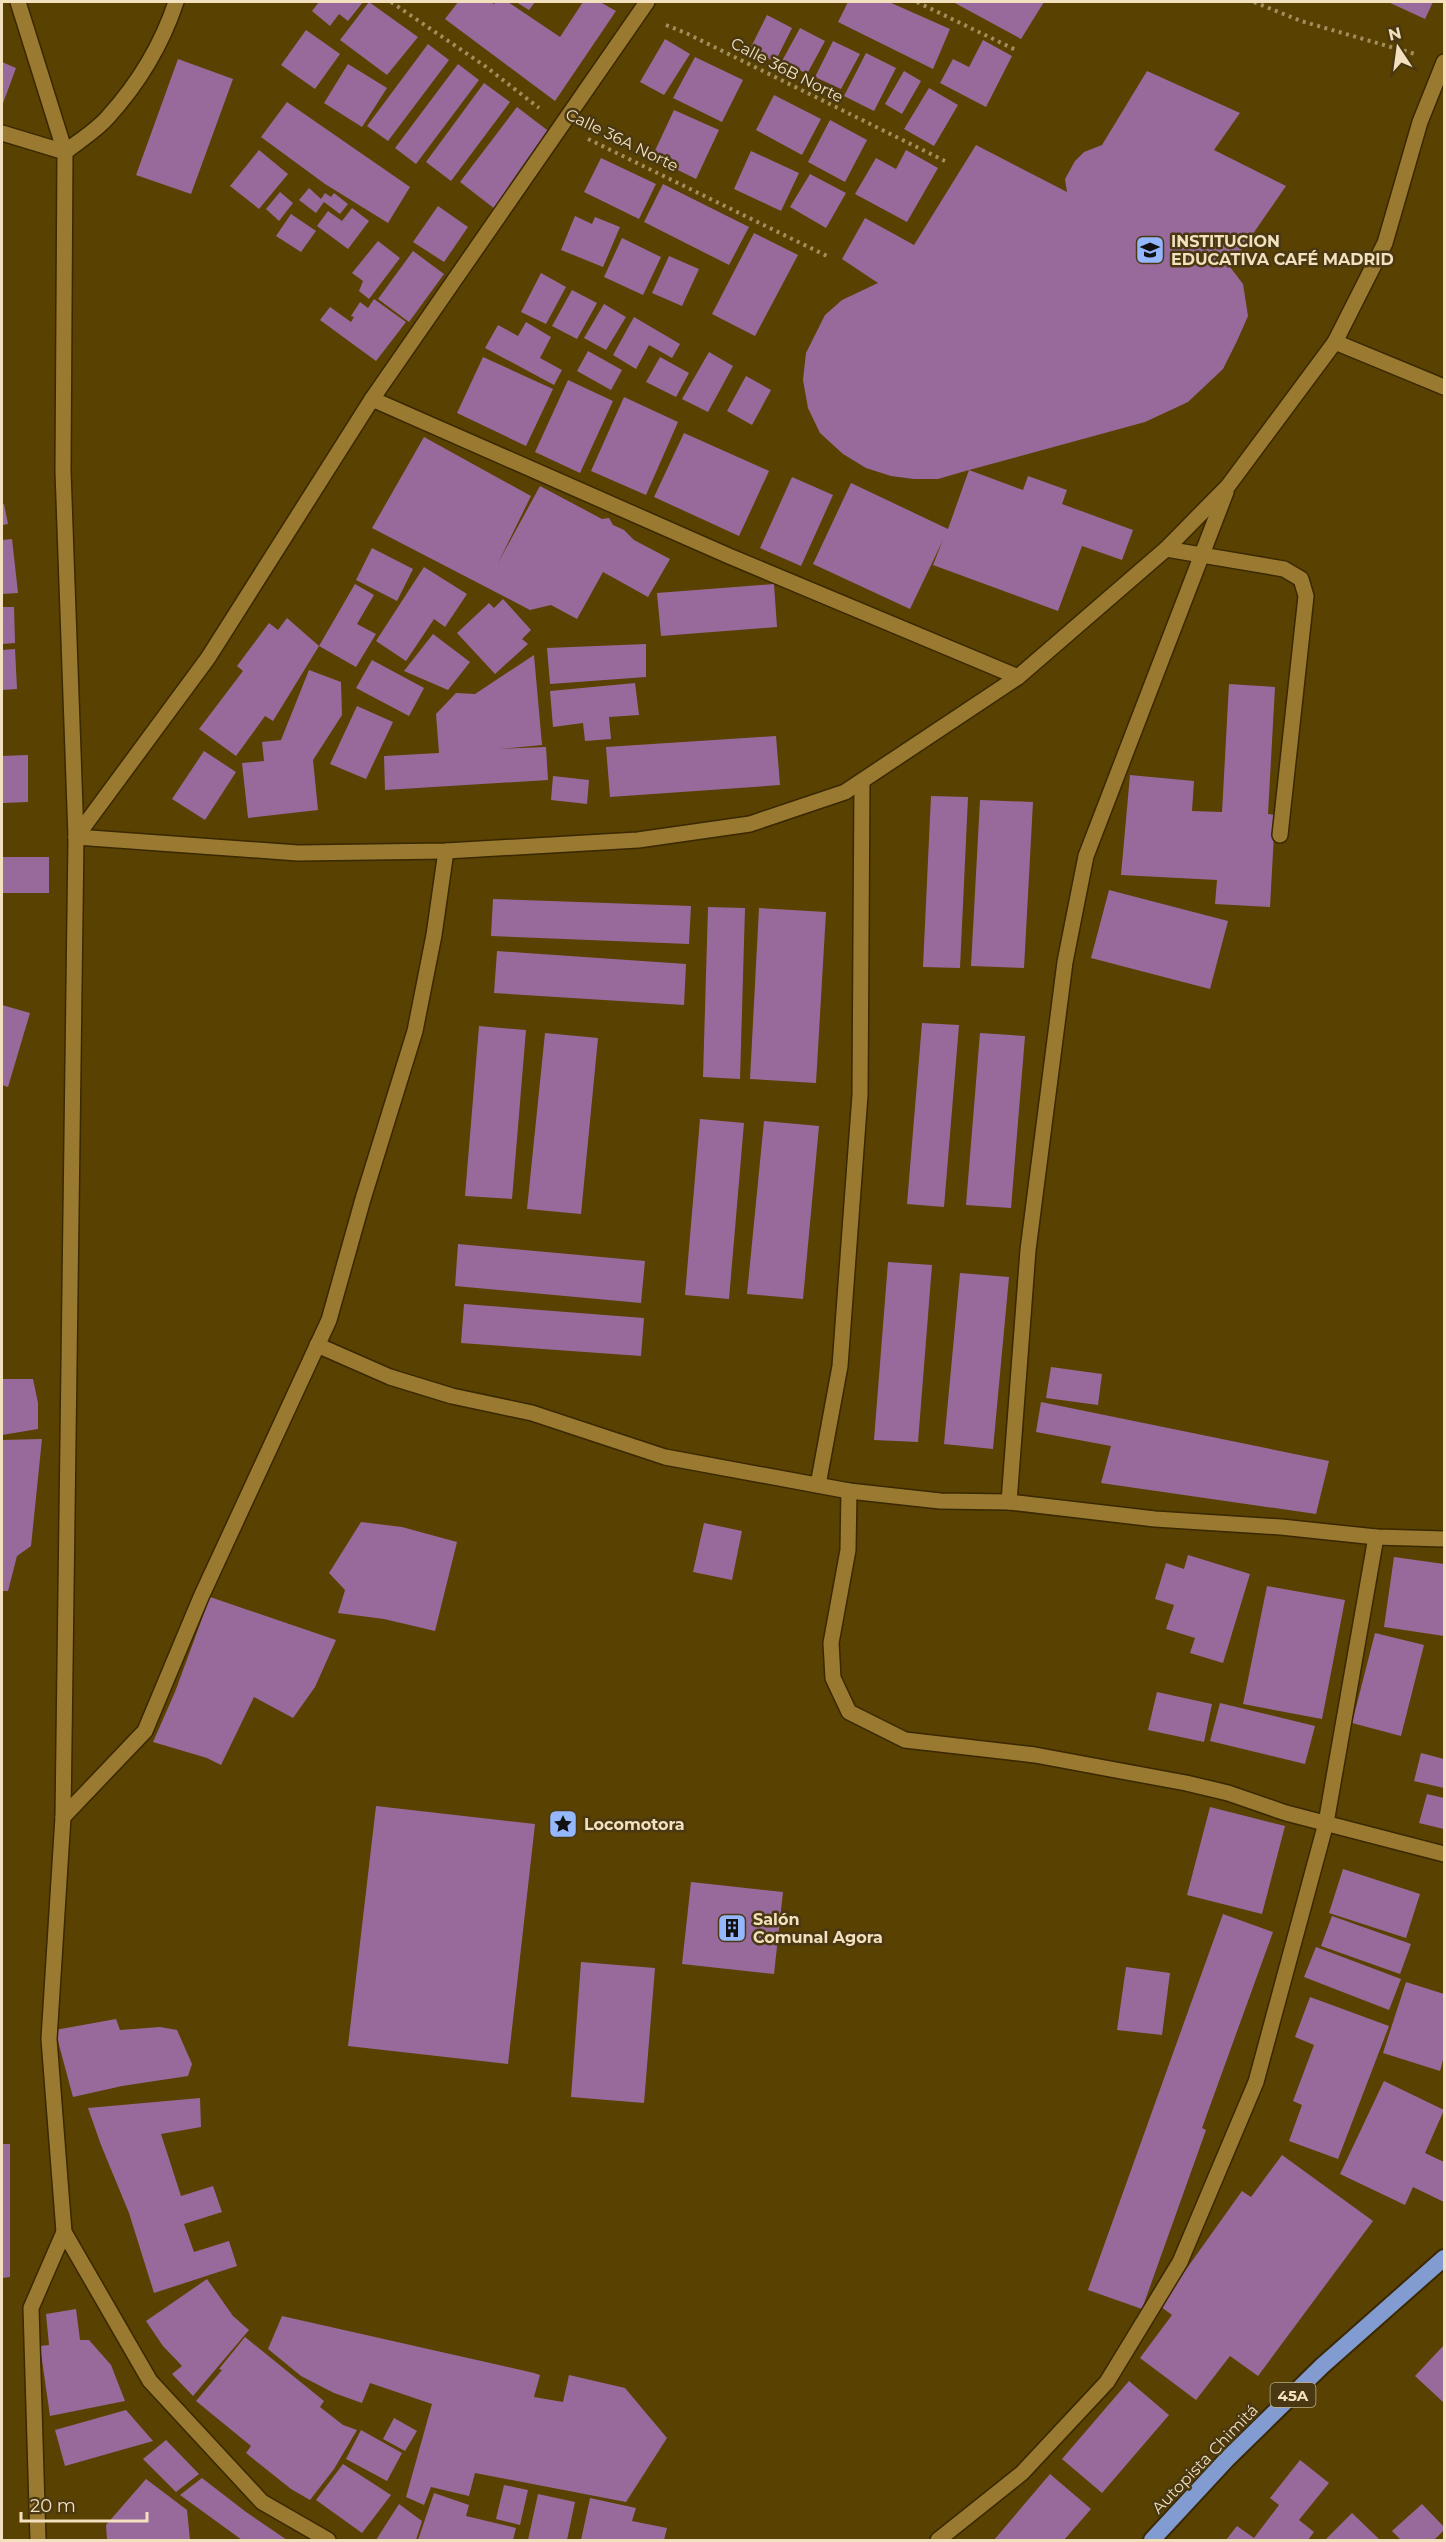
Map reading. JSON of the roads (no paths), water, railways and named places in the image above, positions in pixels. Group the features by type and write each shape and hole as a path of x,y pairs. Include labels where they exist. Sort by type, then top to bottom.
{"highway":[{"name":"Autopista Chimitá","path":"1152,2541 1227,2459 1322,2366 1444,2258"}],"street":[{"path":"18,2 65,152 63,471 76,837 63,1817 49,2039 64,2232 150,2381 262,2502 327,2541"},
{"path":"65,152 107,118 139,78 167,28 176,2"},
{"path":"76,837 208,658 372,399 643,8"},
{"path":"76,837 298,853 446,851 638,840 750,824 845,792 1018,677 1166,549 1228,486 1335,342 1385,243 1420,122 1444,63"},
{"path":"2,133 65,152"},
{"path":"1335,342 1444,387"},
{"path":"372,399 729,555 1018,677"},
{"path":"1009,1502 1028,1250 1065,962 1086,856 1128,743 1204,554 1228,486"},
{"path":"1166,549 1284,568 1301,579 1306,596 1280,835"},
{"path":"819,1485 840,1366 860,1095 862,781"},
{"path":"63,1817 145,1731 201,1596 329,1320 363,1199 415,1031 434,935 446,851"},
{"path":"317,1345 390,1377 452,1396 532,1413 665,1456 849,1491 928,1500 1009,1502 1155,1519 1281,1527 1376,1538 1444,1539"},
{"path":"849,1491 848,1550 831,1643 832,1678 849,1712 905,1740 1035,1755 1120,1770 1228,1793 1286,1813 1444,1854"},
{"path":"938,2541 1022,2473 1107,2382 1180,2262 1256,2082 1326,1823 1376,1538"},
{"path":"38,2541 31,2308 64,2232"}],"place":[{"name":"INSTITUCION EDUCATIVA CAFÉ MADRID","path":"1150,250"},
{"name":"Locomotora","path":"563,1824"},
{"name":"Salón Comunal Agora","path":"732,1928"}]}
